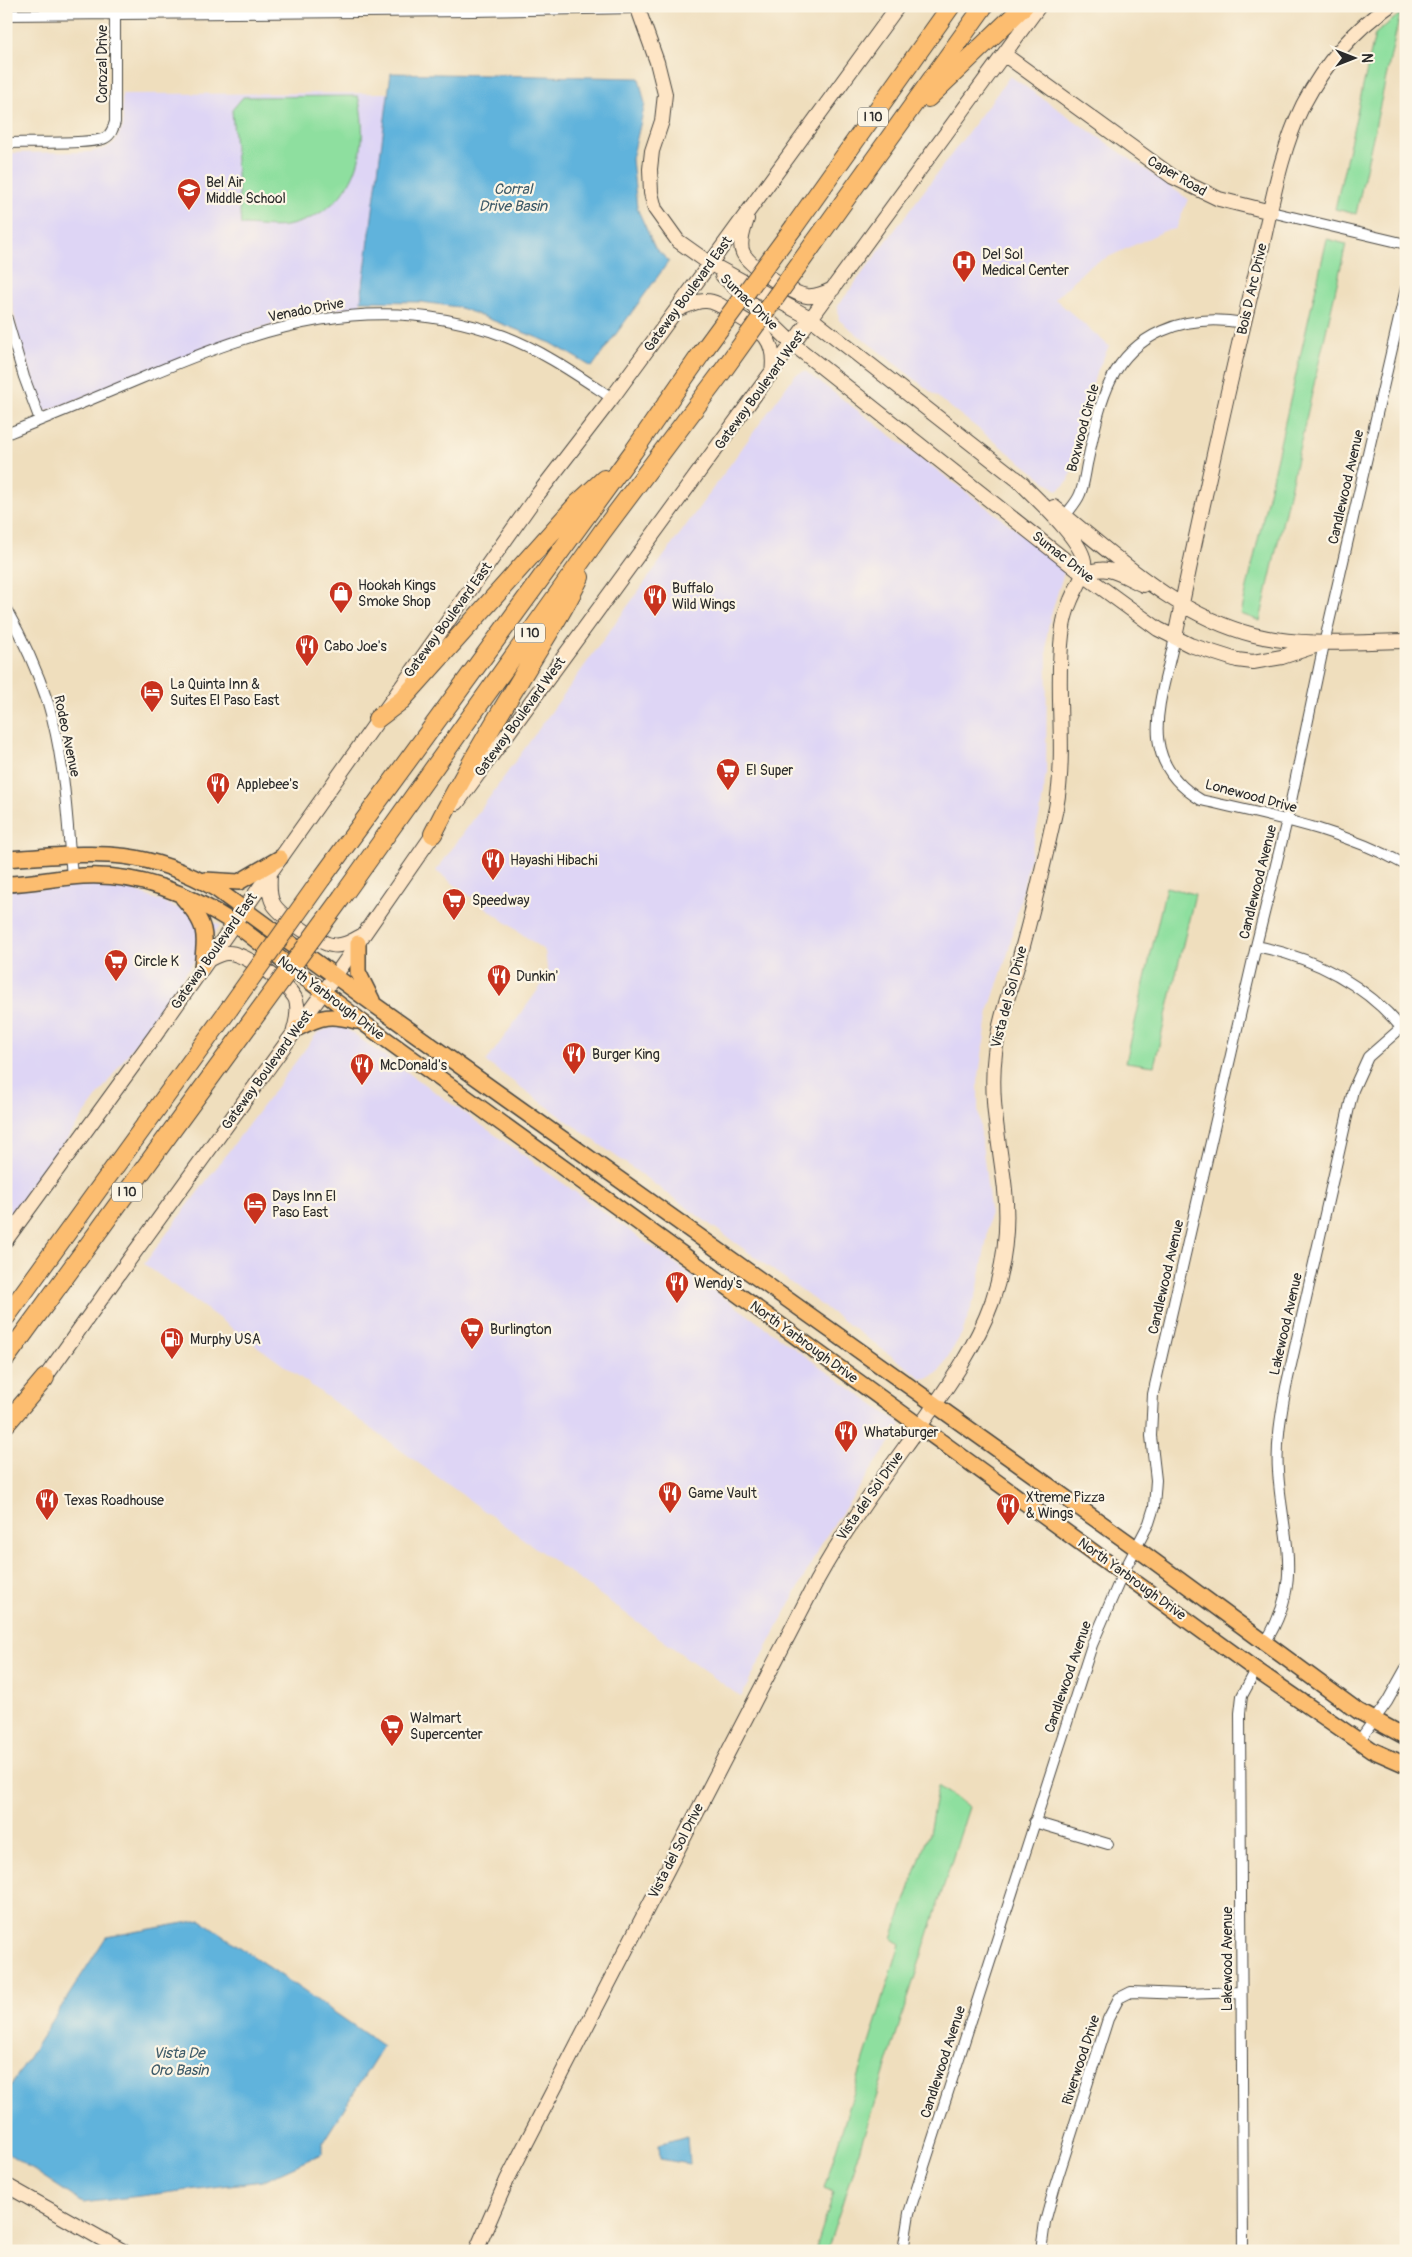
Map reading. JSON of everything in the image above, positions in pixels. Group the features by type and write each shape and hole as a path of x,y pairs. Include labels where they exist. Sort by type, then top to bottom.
{"highway":[{"name":"I 10","path":"6,1316 322,878 633,452 701,354 951,6"},
{"name":"I 10","path":"6,1358 342,897 602,532 722,372 984,6"},
{"path":"892,134 1024,6"},
{"path":"377,719 402,700 578,503 633,452"},
{"path":"433,834 454,792 517,684 566,607 602,532"},
{"path":"6,1424 45,1378"}],"main road":[{"name":"Gateway Boulevard East","path":"6,1240 205,964 535,498 612,398 898,6"},
{"name":"Gateway Boulevard West","path":"6,1432 296,1031 433,834 794,345 1039,6"},
{"name":"Bois D Arc Drive","path":"1175,637 1244,324 1292,130 1316,81 1346,43 1363,26 1390,6"},
{"path":"637,7 657,62 665,94 662,120 652,151 650,170 651,193 655,209 678,242 709,263"},
{"name":"Caper Road","path":"1005,55 1173,177 1219,199 1271,212"},
{"path":"749,211 742,238 743,252 750,263 794,292 807,296 833,290"},
{"name":"Sumac Drive","path":"709,263 812,319 1164,593 1204,618 1255,635 1324,644 1406,642"},
{"name":"Sumac Drive","path":"709,263 794,345 1084,575 1158,628 1190,645 1222,657 1253,662 1282,657 1324,644"},
{"path":"676,310 697,302 707,301 718,304 761,330 771,344 774,358 772,374"},
{"path":"1016,478 1079,547 1084,560 1084,575"},
{"path":"1084,575 1094,569 1105,569 1164,593"},
{"name":"Vista del Sol Drive","path":"476,2251 507,2180 817,1580 850,1524 962,1366 984,1323 999,1278 1004,1255 1005,1192 994,1117 995,1052 1000,1022 1020,958 1056,806 1060,763 1062,631 1072,598 1084,575"},
{"name":"North Yarbrough Drive","path":"6,859 96,853 143,859 163,864 199,879 244,909 376,1006 1136,1548 1265,1643 1375,1720 1406,1737"},
{"path":"199,879 239,882 280,858"},
{"path":"270,872 272,902 278,911 324,943 333,946 344,945 361,939 358,972 376,1006"},
{"name":"North Yarbrough Drive","path":"6,884 72,877 106,876 133,879 178,892 213,909 234,923 362,1022 1256,1670 1372,1750 1406,1765"},
{"path":"178,892 199,916 204,928 205,964 226,953 247,958 291,991 296,1001 298,1016 296,1031"},
{"path":"296,1031 316,1018 328,1016 338,1016 362,1022"},
{"path":"594,1190 608,1171"},
{"path":"6,2185 123,2251"}],"street":[{"path":"6,15 115,10 637,7"},
{"name":"Corozal Drive","path":"6,142 89,141 103,139 110,135 115,122 115,10"},
{"name":"Caper Road","path":"1271,212 1406,244"},
{"name":"Candlewood Avenue","path":"903,2251 909,2213 1092,1645 1123,1573 1149,1523 1154,1506 1156,1480 1151,1436 1153,1394 1256,946 1287,820 1324,644 1406,288"},
{"name":"Venado Drive","path":"6,434 185,360 248,337 305,321 362,314 419,315 478,327 533,349 612,398"},
{"path":"6,316 24,377 40,420"},
{"name":"Boxwood Circle","path":"1065,516 1080,494 1102,399 1111,376 1127,355 1155,334 1174,325 1209,319 1244,324"},
{"name":"Rodeo Avenue","path":"6,609 23,640 48,705 62,769 72,877"},
{"name":"Lonewood Drive","path":"1175,637 1157,723 1158,744 1164,764 1187,791 1202,800 1330,831 1358,841 1406,865"},
{"path":"1256,946 1281,951 1328,969 1354,984 1375,1000 1404,1031"},
{"name":"Lakewood Avenue","path":"1265,1643 1277,1624 1289,1576 1289,1556 1280,1493 1278,1463 1279,1424 1353,1090 1368,1057 1404,1031"},
{"path":"1358,1741 1375,1720 1406,1668"},
{"name":"Lakewood Avenue","path":"1243,2251 1240,1713 1242,1696 1256,1670"},
{"path":"1034,1822 1108,1844"},
{"name":"Riverwood Drive","path":"1040,2251 1045,2222 1054,2189 1108,2019 1119,1998 1131,1992 1191,1994 1241,1992"}],"shaded area":[{"name":"Del Sol Medical Center","path":"1010,76 1188,199 1176,229 1164,231 1089,266 1055,299 1109,346 1095,376 1069,480 1058,491 839,320 838,306"},
{"name":"Bel Air Middle School","path":"388,93 360,307 318,311 277,322 44,412 18,335 7,276 6,153 91,152 106,148 115,142 123,126 122,94"},
{"path":"805,371 1062,564 1064,572 1047,634 1046,774 1040,814 1008,953 989,1009 978,1082 978,1110 990,1209 987,1238 977,1292 962,1333 939,1372 929,1378 922,1378 486,1062 548,976 545,951 436,871 795,375"},
{"path":"94,884 130,889 220,925 6,1224 6,889 38,889"},
{"path":"341,1025 902,1425 824,1539 741,1697 144,1264 318,1032"}],"green space":[{"path":"1400,14 1356,214 1335,209 1375,34"},
{"path":"358,96 362,117 362,138 359,158 353,176 343,192 330,206 312,217 291,225 272,227 241,225 232,110 243,97"},
{"path":"1327,239 1346,244 1260,621 1241,614"},
{"path":"1166,887 1195,894 1154,1066 1126,1062"},
{"path":"938,1786 969,1807 827,2251 815,2251 834,2192 824,2188 900,1944 892,1938 929,1833"}],"water":[{"name":"Corral Drive Basin","path":"391,73 639,78 645,104 632,159 637,208 655,248 669,261 592,367 551,343 458,307 421,302 361,301"},
{"name":"Vista De Oro Basin","path":"201,1920 383,2046 323,2142 323,2153 262,2181 83,2203 6,2152 6,2093 106,1937"},
{"path":"687,2136 689,2164 660,2159 659,2144"}],"place":[{"name":"Bel Air Middle School","path":"189,211"},
{"name":"Del Sol Medical Center","path":"964,283"},
{"name":"Hookah Kings Smoke Shop","path":"341,614"},
{"name":"Buffalo Wild Wings","path":"655,617"},
{"name":"Cabo Joe's","path":"307,667"},
{"name":"La Quinta Inn & Suites El Paso East","path":"152,713"},
{"name":"El Super","path":"728,791"},
{"name":"Applebee's","path":"218,805"},
{"name":"Hayashi Hibachi","path":"493,881"},
{"name":"Speedway","path":"454,921"},
{"name":"Circle K","path":"116,982"},
{"name":"Dunkin'","path":"499,997"},
{"name":"Burger King","path":"574,1075"},
{"name":"McDonald's","path":"362,1086"},
{"name":"Days Inn El Paso East","path":"255,1225"},
{"name":"Wendy's","path":"677,1304"},
{"name":"Burlington","path":"472,1350"},
{"name":"Murphy USA","path":"172,1360"},
{"name":"Whataburger","path":"846,1453"},
{"name":"Game Vault","path":"670,1514"},
{"name":"Texas Roadhouse","path":"47,1521"},
{"name":"Xtreme Pizza & Wings","path":"1008,1526"},
{"name":"Walmart Supercenter","path":"392,1747"}]}
